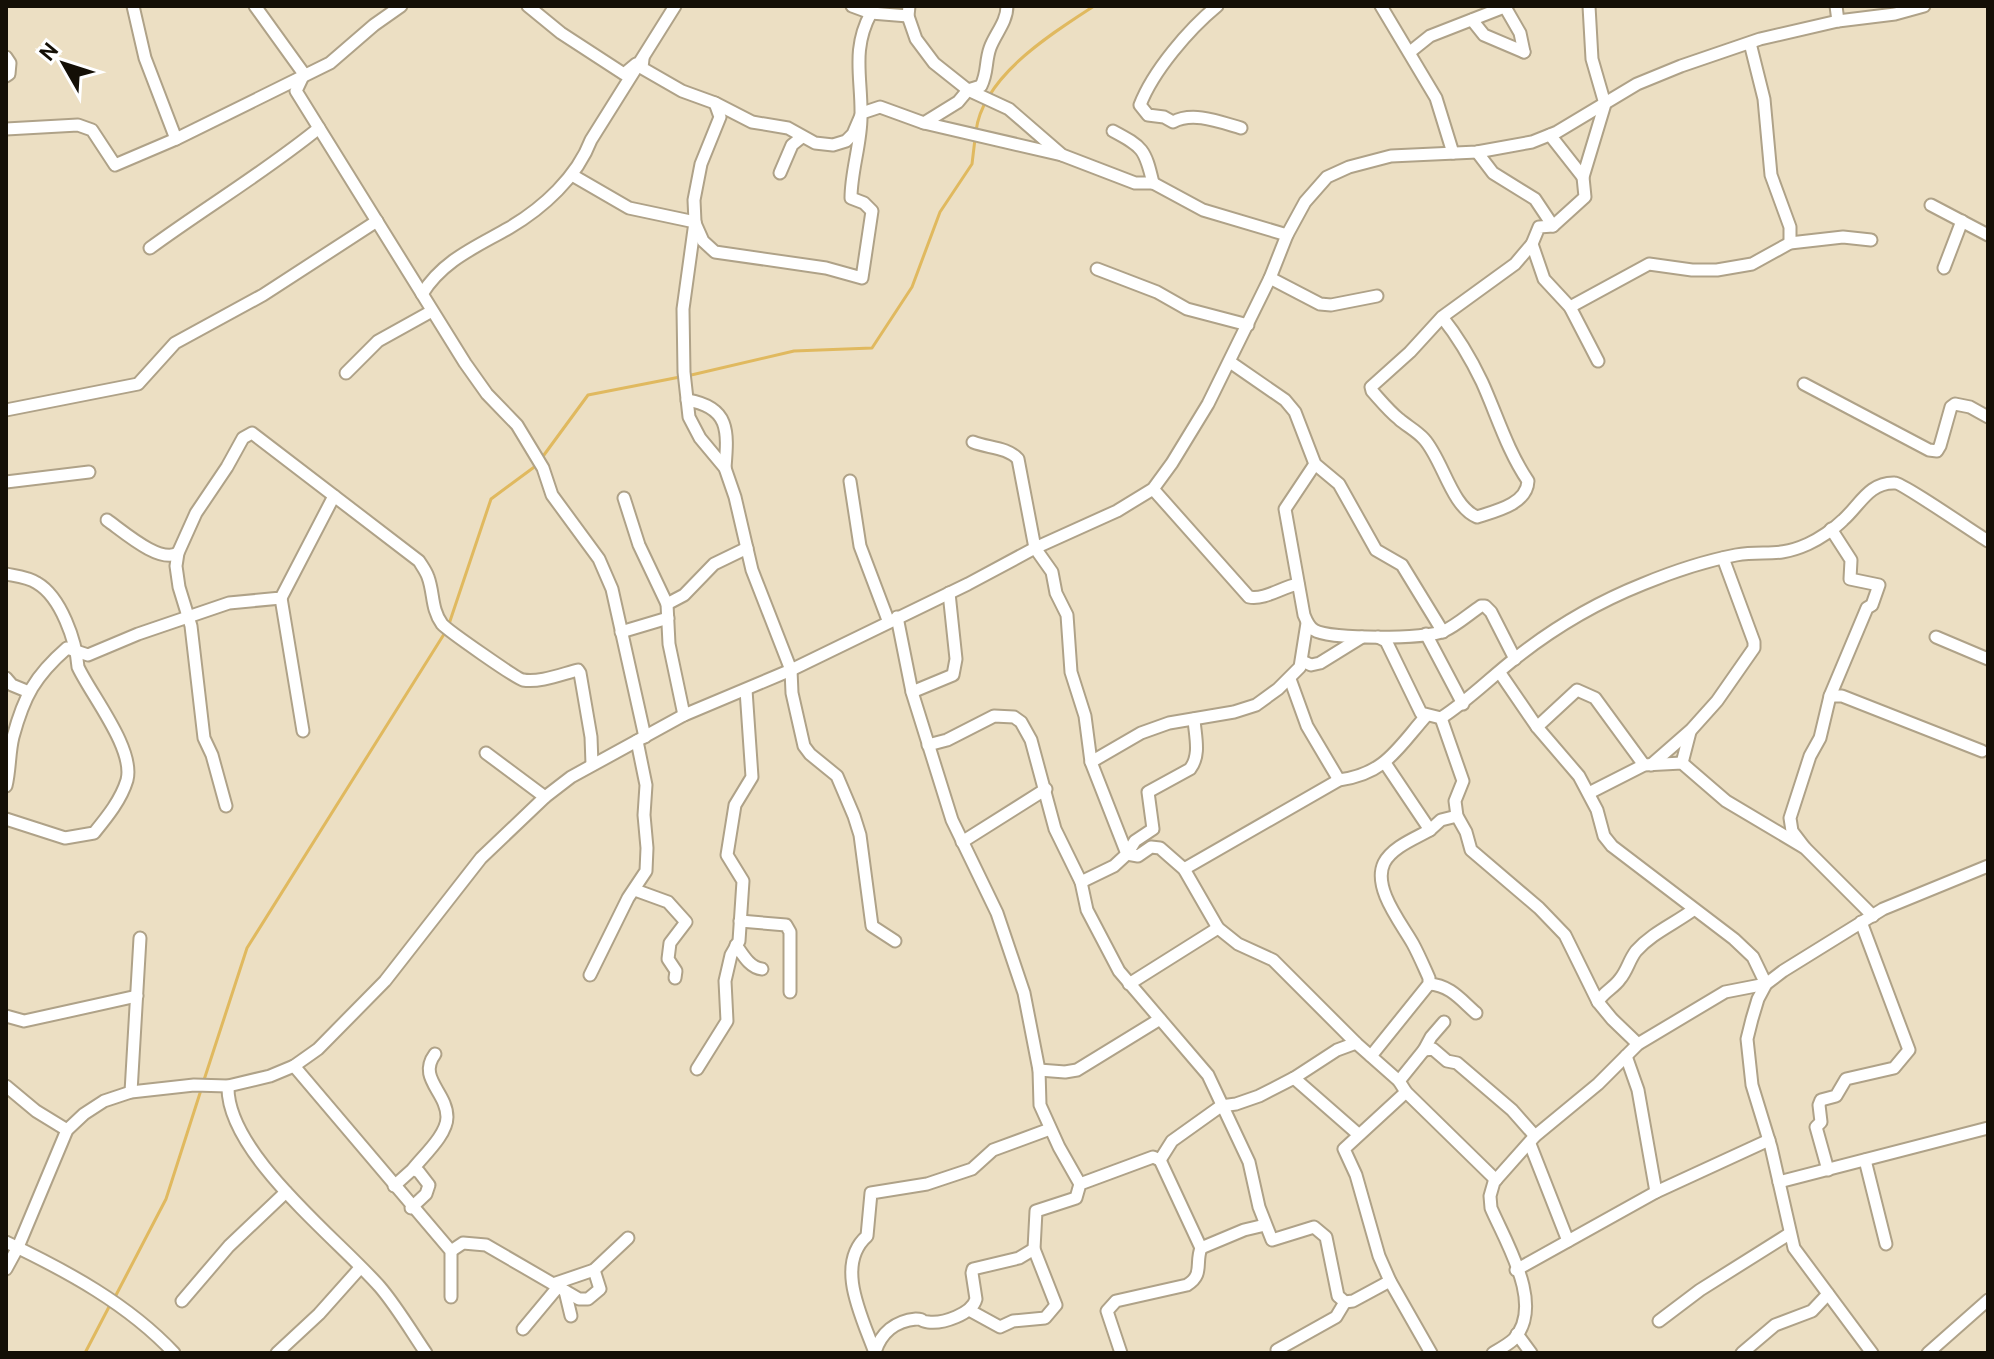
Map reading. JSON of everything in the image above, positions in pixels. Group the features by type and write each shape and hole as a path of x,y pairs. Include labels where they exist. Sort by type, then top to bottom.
{"street":[{"path":"133,6 145,58 176,139"},
{"path":"255,6 304,74"},
{"path":"6,129 78,125 92,130 115,165 176,139 330,63 401,6"},
{"path":"528,6 561,33 624,74 643,59"},
{"path":"422,294 431,279 459,254 531,213 572,175 675,6"},
{"path":"852,6 871,13 908,11 916,39 934,63 968,90 1009,109 1062,155"},
{"path":"924,123 958,102 968,90 981,86 988,73 988,52 1007,15 1007,6"},
{"path":"1217,6 1201,20 1147,87 1140,105 1148,115 1173,122 1200,117 1241,128"},
{"path":"1381,6 1436,98 1453,153"},
{"path":"1410,52 1430,36 1506,6 1520,33 1524,52 1484,35 1472,20"},
{"path":"1442,317 1455,333 1482,382 1501,432 1528,481 1528,489 1522,499 1477,517 1468,513 1459,500 1438,458 1423,437 1399,419 1371,387 1410,352 1442,317 1515,264 1532,244 1539,227 1553,226 1585,197 1583,177 1605,104 1592,59 1589,6"},
{"path":"1836,6 1838,21"},
{"path":"6,1269 67,1130 104,1101 131,1092 194,1085 228,1086 270,1076 294,1066 318,1049 385,981 481,858 545,797 592,764 684,715 791,670 1035,548 1117,511 1153,489 1208,404 1305,202 1327,177 1376,159 1477,152 1532,142 1550,135 1637,84 1681,66 1750,43 1838,21 1895,14 1924,6"},
{"path":"643,59 642,68 682,91 752,122 788,128 815,143 833,145 846,141 862,118 859,50 861,32 871,13"},
{"path":"1750,43 1764,99 1771,175 1790,227 1790,243"},
{"path":"6,57 10,63 6,76"},
{"path":"304,74 296,91 432,311 487,394 517,425 540,464 552,495 599,559 612,589 641,739 646,785 646,871 628,898 590,975"},
{"path":"715,103 720,117 701,164 694,200 695,222 683,309 684,377 689,417 700,438 725,468"},
{"path":"695,222 703,241 715,252 826,268 862,278 872,211 864,203 851,198 851,185 862,113 880,107 924,123 1062,155 1135,183 1153,183 1203,210 1287,235"},
{"path":"150,248 271,167 319,128"},
{"path":"1113,131 1139,144 1153,183"},
{"path":"1550,135 1583,177"},
{"path":"780,173 792,145 802,137"},
{"path":"1477,152 1493,173 1535,199 1553,226"},
{"path":"572,175 629,208 695,222"},
{"path":"1931,205 1988,235"},
{"path":"6,410 138,384 175,343 263,295 377,221"},
{"path":"1944,268 1962,221"},
{"path":"1570,307 1649,264 1717,270 1752,264 1790,243 1843,237 1871,240"},
{"path":"1532,244 1544,279 1570,307 1598,361"},
{"path":"1097,269 1157,292 1187,309 1248,325"},
{"path":"1270,278 1320,304 1331,305 1377,296"},
{"path":"346,373 378,341 432,311"},
{"path":"1230,362 1285,400 1295,412 1315,464 1339,484 1376,550 1402,565 1443,632"},
{"path":"1804,384 1929,450 1937,451 1940,446 1951,407 1955,404 1970,407 1988,417"},
{"path":"687,400 710,407 724,421 727,436 725,468 752,570 791,670 792,693 804,746 837,776 860,835 872,926 895,941"},
{"path":"226,806 204,738 190,618 179,587 176,566 178,553 196,513 243,438 252,433 419,561 429,578 433,605 442,624 453,635 524,681 578,670 591,737 592,764"},
{"path":"973,442 991,449 1006,450 1018,459 1035,548 1052,572 1056,593 1067,615 1071,672 1087,725 1091,762 1127,854"},
{"path":"1091,762 1141,733 1169,723 1256,705 1290,679 1302,661 1307,623 1285,509 1315,464"},
{"path":"6,482 89,472"},
{"path":"850,481 860,546 892,619 928,745 962,842 997,913 1024,993 1039,1070 1040,1105 1071,1172 1080,1184"},
{"path":"1378,637 1386,641 1421,713 1441,718 1463,704 1515,659 1600,602 1646,582 1723,558 1740,554 1783,554 1811,543 1843,521 1869,491 1893,483 1901,483 1988,541"},
{"path":"1153,489 1249,597 1256,598 1280,587 1298,584"},
{"path":"303,731 281,598 334,496"},
{"path":"624,498 639,545 667,604 669,644 684,715"},
{"path":"107,520 161,555 172,557 178,553"},
{"path":"1831,529 1851,560 1850,579 1879,585 1830,696 1820,738 1810,756 1790,818 1792,831 1805,848 1873,916"},
{"path":"667,604 684,595 714,564 747,548"},
{"path":"1589,793 1647,765 1691,730 1717,701 1754,648 1723,558"},
{"path":"6,574 22,577 44,589 68,623 77,651 78,667 124,752 128,778 114,808 94,833 65,838 6,819"},
{"path":"912,692 953,675 956,659 949,593"},
{"path":"6,786 13,739 29,692 39,674 67,648 88,655 138,634 229,603 281,598"},
{"path":"1307,623 1320,632 1362,637 1426,634 1443,632 1485,606 1515,659"},
{"path":"621,632 668,618"},
{"path":"1426,634 1463,704"},
{"path":"1302,661 1311,665 1320,663 1362,637"},
{"path":"1936,637 1988,659"},
{"path":"1500,673 1537,727 1570,763 1589,793 1604,836 1612,846 1734,939 1753,957 1766,984"},
{"path":"6,678 12,685 29,692"},
{"path":"1290,679 1307,726 1339,780"},
{"path":"697,1069 727,1021 725,981 739,941 743,881 727,855 735,805 752,777 746,690"},
{"path":"1537,727 1577,690 1595,698 1647,765"},
{"path":"1830,696 1842,696 1982,751"},
{"path":"928,745 947,740 994,716 1014,717 1021,722 1031,740 1055,829 1081,882 1087,910 1119,971 1208,1075 1249,1162 1265,1225 1272,1240 1314,1227 1326,1237 1338,1296 1345,1302 1353,1301 1390,1281"},
{"path":"1184,869 1339,780 1362,777 1385,763 1426,716"},
{"path":"1441,718 1463,781 1455,801 1457,816 1471,850 1539,908 1565,935 1598,1002 1638,1044"},
{"path":"1081,882 1114,866 1135,841 1155,826 1148,792 1190,769 1195,763 1194,719"},
{"path":"1682,763 1685,742 1691,730"},
{"path":"486,753 545,797"},
{"path":"1385,763 1430,830"},
{"path":"1647,765 1682,763 1726,801 1805,848"},
{"path":"962,842 1046,789"},
{"path":"1371,1056 1429,984 1412,942 1391,911 1382,874 1384,863 1394,851 1441,820 1457,816"},
{"path":"1127,854 1138,856 1151,847 1160,848 1184,869 1218,928 1238,944 1273,960 1496,1180"},
{"path":"1493,1353 1517,1334 1527,1313 1527,1295 1491,1208 1490,1196 1496,1180 1533,1140 1598,1084 1638,1044 1725,992 1766,984 1861,922 1988,866"},
{"path":"635,890 668,902 686,922 670,943 668,959 676,971 675,978"},
{"path":"1598,1002 1619,981 1635,953 1653,934 1693,910"},
{"path":"740,921 786,925 790,932 790,992"},
{"path":"1828,1170 1816,1127 1821,1122 1821,1100 1836,1096 1846,1079 1894,1068 1909,1050 1861,922"},
{"path":"1129,984 1218,928"},
{"path":"131,1092 140,938"},
{"path":"736,945 747,960 762,969"},
{"path":"1429,984 1440,984 1452,990 1476,1013"},
{"path":"1766,984 1758,999 1747,1039 1752,1085 1769,1140 1789,1234 1794,1248 1872,1353"},
{"path":"6,1016 24,1021 137,996"},
{"path":"1039,1070 1077,1070 1160,1019"},
{"path":"1399,1081 1444,1022"},
{"path":"1160,1160 1172,1141 1221,1106 1236,1104 1294,1078 1337,1050 1356,1043"},
{"path":"1424,1050 1433,1049 1447,1061 1457,1063 1512,1110 1533,1140 1568,1241"},
{"path":"394,1186 413,1169 442,1133 447,1117 439,1091 428,1072 428,1063 435,1054"},
{"path":"1626,1056 1638,1090 1656,1192"},
{"path":"294,1066 411,1208 451,1251 451,1297"},
{"path":"1294,1078 1358,1134"},
{"path":"6,1086 36,1111 67,1130"},
{"path":"228,1086 227,1102 234,1119 273,1178 381,1287 426,1353"},
{"path":"1406,1092 1344,1149 1356,1175 1379,1256 1431,1353"},
{"path":"1779,1182 1988,1128"},
{"path":"875,1353 855,1300 853,1253 856,1245 867,1236 871,1193 927,1184 972,1169 993,1150 1050,1129"},
{"path":"1516,1270 1656,1192 1769,1140"},
{"path":"1080,1184 1153,1157 1160,1160 1201,1248 1200,1270 1194,1281 1116,1301 1109,1307 1107,1311 1121,1353"},
{"path":"1865,1160 1886,1244"},
{"path":"411,1208 426,1194 429,1185 413,1169"},
{"path":"969,1310 1000,1327 1013,1321 1045,1318 1056,1305 1034,1249 1036,1211 1076,1198 1080,1184"},
{"path":"182,1301 229,1246 286,1192"},
{"path":"1201,1248 1265,1225"},
{"path":"1659,1321 1700,1290 1789,1234"},
{"path":"523,1329 558,1287 594,1270 628,1238"},
{"path":"6,1242 104,1294 126,1309 174,1353"},
{"path":"451,1251 463,1243 486,1245 579,1299 588,1299 600,1289 594,1270"},
{"path":"875,1353 884,1332 919,1319 929,1322 946,1320 969,1310 976,1299 973,1269 1019,1258 1034,1249"},
{"path":"277,1353 319,1314 360,1268"},
{"path":"558,1287 571,1316"},
{"path":"1742,1353 1775,1325 1812,1311 1828,1294"},
{"path":"1278,1353 1277,1350 1336,1317 1345,1302"},
{"path":"1928,1353 1985,1308"},
{"path":"863,1322 884,1332"},
{"path":"1517,1334 1531,1353"}],"waterway":[{"path":"976,131 981,111 1005,75 1040,43 1094,6"},
{"path":"687,376 794,351 872,348 912,287 940,212 972,164 975,139"},
{"path":"541,459 588,395 680,377"},
{"path":"449,624 491,499 537,465"},
{"path":"203,1083 247,948 446,631"},
{"path":"115,1297 166,1199 201,1090"},
{"path":"85,1353 111,1303"}]}
